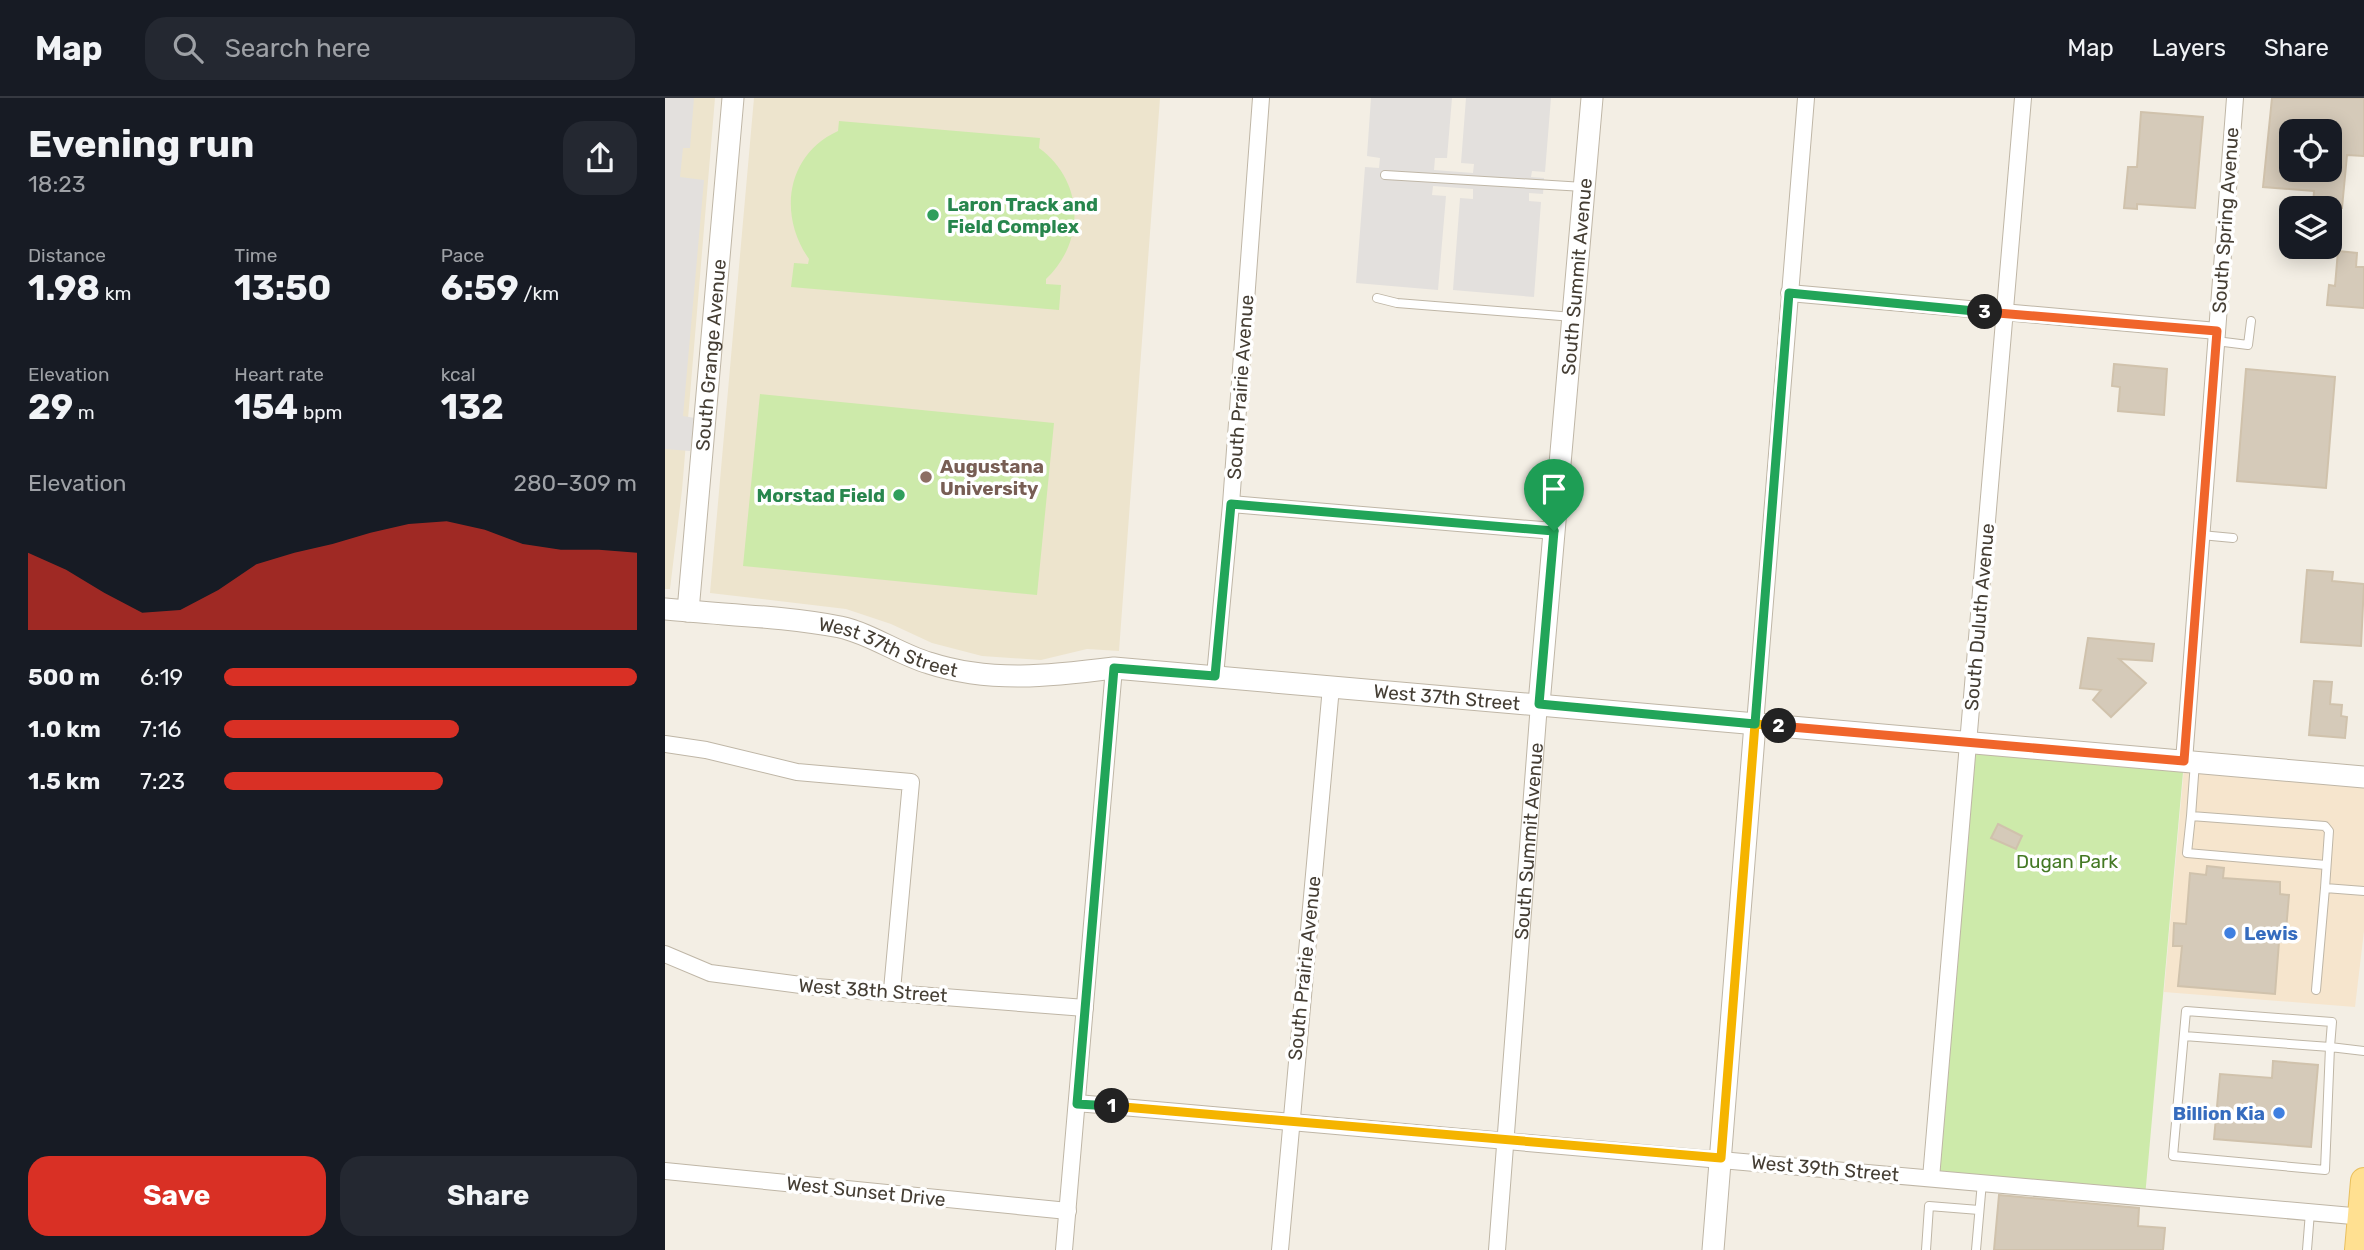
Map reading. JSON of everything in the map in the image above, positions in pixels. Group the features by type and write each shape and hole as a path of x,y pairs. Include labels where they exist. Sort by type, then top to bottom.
{"main road":[{"path":"2358,1250 2363,1217 2364,1181"}],"street":[{"name":"South Grange Avenue","path":"688,611 733,98"},
{"name":"South Prairie Avenue","path":"1215,676 1231,504 1261,98"},
{"name":"South Summit Avenue","path":"1497,1250 1539,704 1592,98"},
{"path":"1713,1250 1806,98"},
{"name":"South Duluth Avenue","path":"1931,1178 2023,98"},
{"name":"South Spring Avenue","path":"2190,761 2201,535 2235,98"},
{"path":"1789,293 2216,336"},
{"path":"1231,504 1554,531"},
{"name":"West 37th Street","path":"665,609 842,628 879,640 926,663 986,676 1047,676 1114,668 2364,777"},
{"path":"1064,1250 1114,668"},
{"name":"South Prairie Avenue","path":"1280,1250 1331,687"},
{"path":"665,744 706,750 797,772 911,782 892,990"},
{"name":"West 38th Street","path":"666,959 710,973 816,986 892,990 1085,1008"},
{"name":"West 39th Street","path":"1077,1104 1721,1158 2363,1217"},
{"name":"West Sunset Drive","path":"665,1171 1068,1211"}],"lane":[{"path":"1385,175 1584,187"},
{"path":"1377,298 1397,303 1573,317"},
{"path":"2216,336 2248,345 2251,321"},
{"path":"2201,535 2232,538"},
{"path":"2190,761 2191,816 2187,853 2326,865"},
{"path":"2191,816 2325,825 2329,831 2315,989"},
{"path":"2325,888 2364,891"},
{"path":"2186,1011 2332,1022 2330,1047 2325,1170 2173,1156 2186,1011"},
{"path":"2183,1036 2364,1051"},
{"path":"1976,1250 1982,1182"},
{"path":"1926,1250 1929,1206 1979,1210"},
{"path":"2307,1250 2311,1212"}],"shaded area":[{"path":"665,98 715,98 682,490 670,589 665,589"},
{"path":"665,98 694,98 690,148 683,148 680,177 704,180 683,416 695,418 690,451 665,449"},
{"name":"Augustana University","path":"754,98 1160,98 1119,651 1087,649 1041,660 982,656 932,643 891,624 846,609 710,593"},
{"path":"1371,98 1452,98 1447,158 1435,158 1434,170 1473,173 1474,164 1461,163 1466,98 1551,98 1545,172 1532,171 1531,177 1544,178 1543,194 1529,193 1529,201 1541,202 1534,297 1453,290 1460,198 1473,199 1473,189 1433,186 1432,195 1446,196 1438,290 1356,283 1365,167 1379,168 1380,158 1367,156"},
{"path":"2184,768 2364,786 2364,931 2355,1007 2164,992"}],"green space":[{"name":"Laron Track and Field Complex","path":"839,121 1040,138 1039,148 1065,177 1072,194 1074,212 1068,247 1059,264 1046,279 1046,284 1061,285 1059,310 791,287 794,263 808,264 809,259 793,224 792,188 807,155 838,131"},
{"name":"Morstad Field","path":"760,394 1054,423 1037,595 743,566"},
{"name":"Dugan Park","path":"1968,742 2184,761 2145,1197 1931,1178"}],"building":[{"path":"2272,98 2364,98 2364,156 2347,155 2342,208 2342,196 2314,196 2314,191 2263,187"},
{"path":"2141,112 2203,117 2195,208 2137,204 2137,209 2124,208 2128,167 2137,167"},
{"path":"2342,251 2357,253 2356,267 2364,267 2364,308 2327,305 2329,285 2335,286 2337,259 2342,259"},
{"path":"2114,364 2167,369 2164,415 2118,411 2120,387 2112,386"},
{"path":"2246,369 2335,377 2326,488 2237,481"},
{"path":"2307,570 2333,572 2332,581 2364,584 2361,646 2301,642"},
{"path":"2088,638 2154,644 2152,661 2119,659 2146,683 2111,717 2093,700 2101,690 2080,688"},
{"path":"2314,681 2332,682 2330,704 2342,705 2341,716 2347,717 2345,738 2309,735"},
{"path":"1998,824 2022,836 2016,849 1991,838"},
{"name":"Lewis","path":"2207,866 2224,868 2223,878 2280,882 2280,894 2289,895 2285,942 2279,942 2275,994 2178,986 2182,946 2173,946 2174,923 2186,924 2190,873 2206,875"},
{"path":"2273,1061 2318,1065 2311,1147 2214,1139 2220,1074 2272,1078"},
{"path":"1999,1195 2139,1208 2138,1226 2165,1228 2163,1250 1994,1250"}],"place":[{"name":"Laron Track and Field Complex","path":"933,215"},
{"name":"Augustana University","path":"926,477"},
{"name":"Morstad Field","path":"899,495"},
{"name":"Lewis","path":"2230,933"},
{"name":"Billion Kia","path":"2279,1113"}],"route":[{"path":"1554,531 1231,504 1215,676 1114,668 1077,1104 1721,1158 1755,724 2184,761 2217,331 1789,293 1755,724 1539,704 1554,531"}]}
